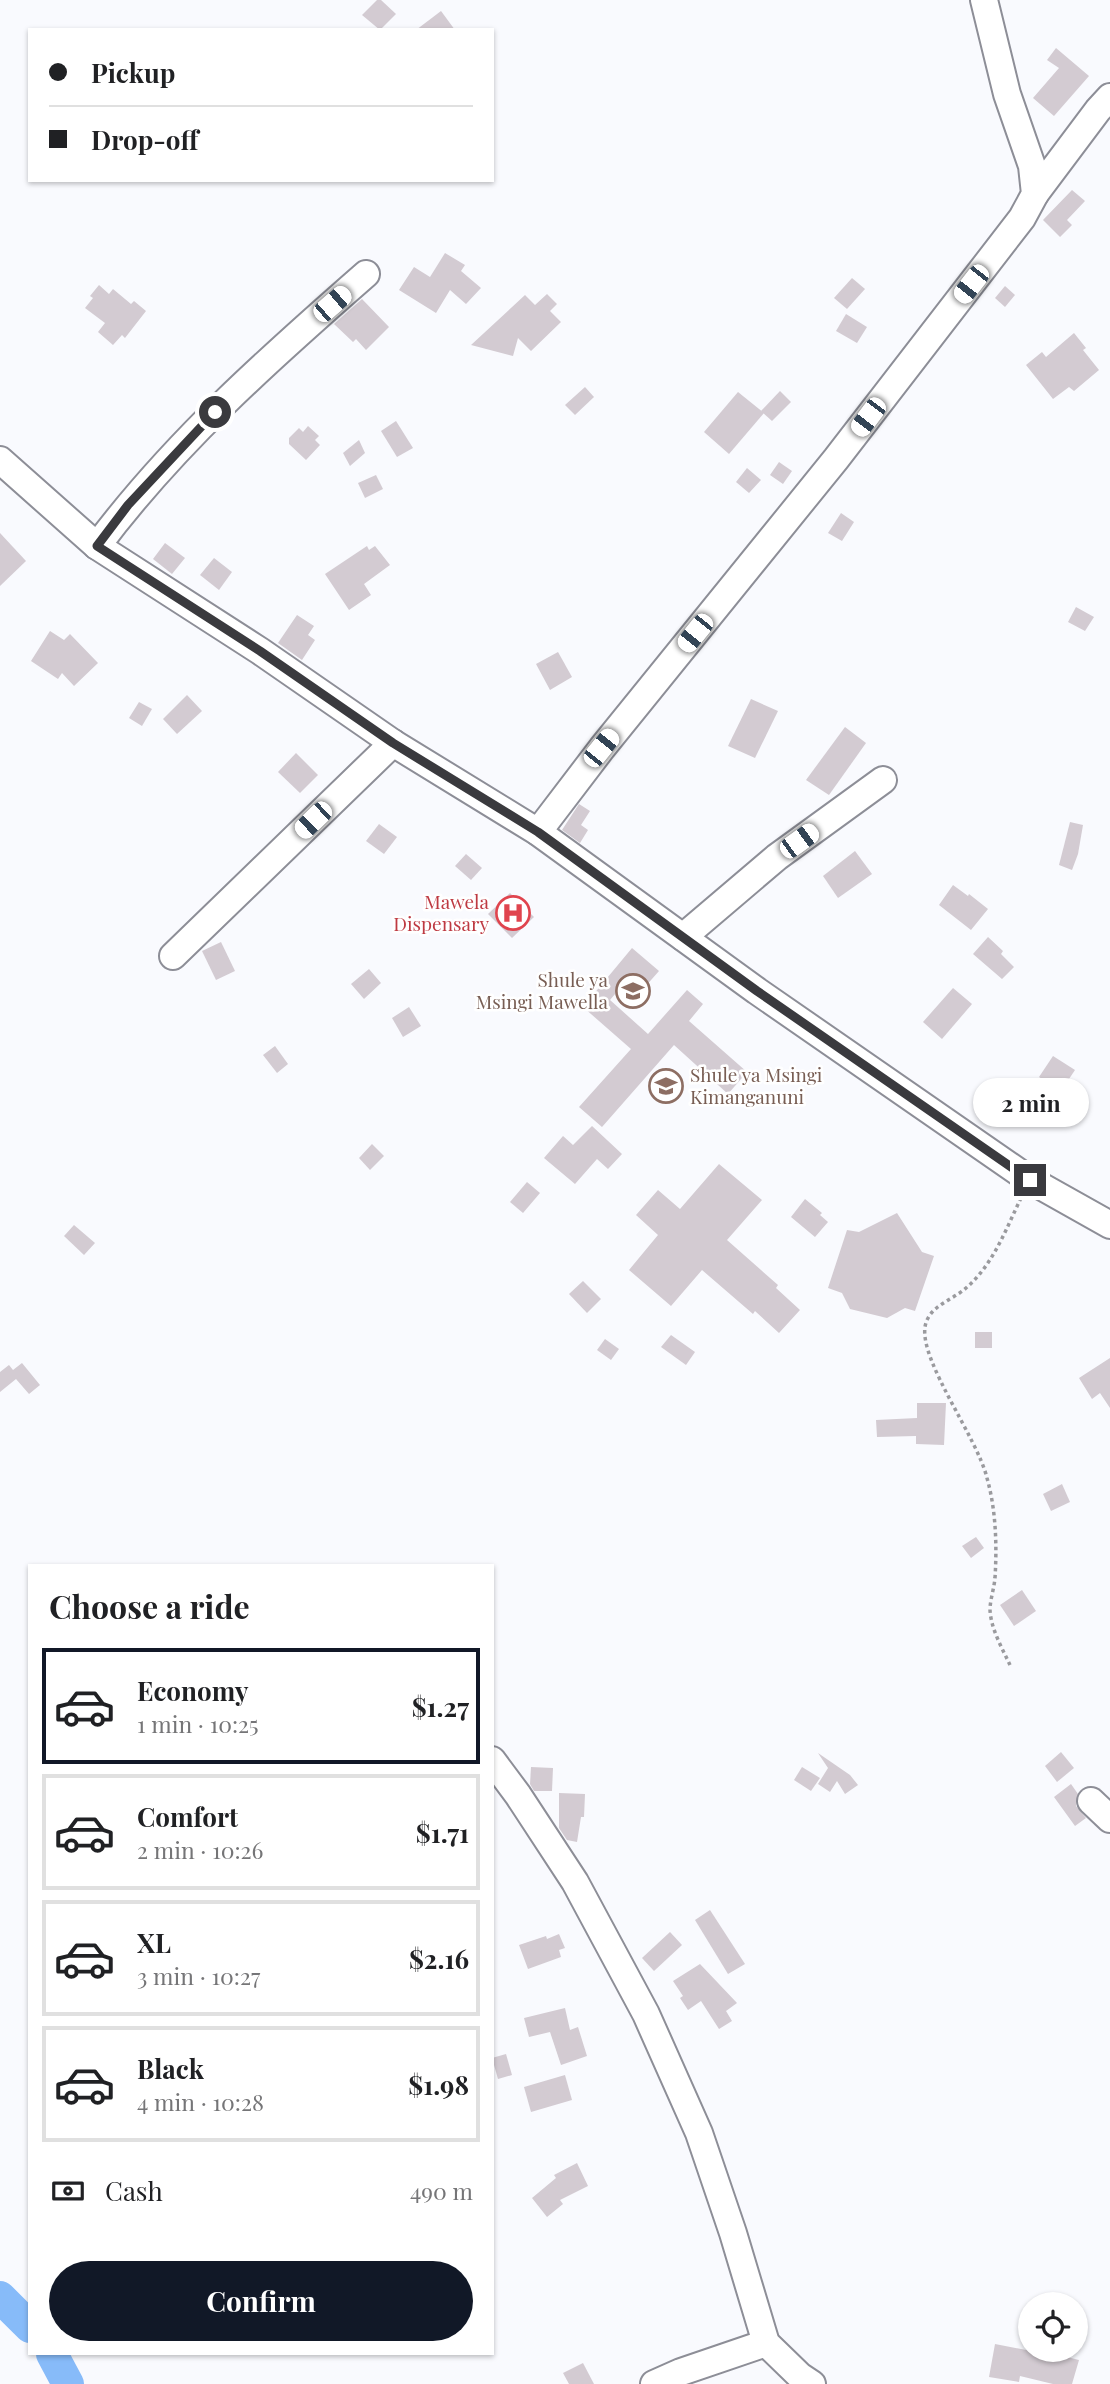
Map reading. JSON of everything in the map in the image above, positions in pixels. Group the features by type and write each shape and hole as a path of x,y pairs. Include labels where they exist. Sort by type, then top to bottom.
{"street":[{"path":"984,0 1007,94 1032,166 1035,194"},
{"path":"538,832 601,748 836,459 1022,218 1035,194 1110,97"},
{"path":"97,546 128,505 198,428 282,348 366,274"},
{"path":"0,460 97,546 260,651 393,743 538,832 757,991 1030,1180 1110,1225"},
{"path":"173,956 393,743"},
{"path":"683,937 777,857 883,779"},
{"path":"494,1763 575,1882 646,2014 699,2133 766,2343 812,2384"},
{"path":"1091,1801 1110,1819"},
{"path":"654,2384 766,2343"}],"path":[{"path":"1010,1665 996,1636 990,1609 996,1553 987,1476 964,1422 934,1368 925,1342 925,1325 936,1308 965,1289 981,1274 1030,1180"}],"building":[{"path":"377,0 381,0 396,14 382,28 378,28 362,15"},
{"path":"441,11 454,28 419,28"},
{"path":"1056,48 1089,76 1054,116 1033,98 1059,68 1047,60"},
{"path":"1072,190 1085,201 1067,220 1072,225 1060,237 1043,220"},
{"path":"445,253 465,265 461,271 481,288 466,304 450,290 436,313 399,290 414,267 430,277"},
{"path":"852,278 865,289 847,309 834,298"},
{"path":"99,285 109,294 113,289 131,304 134,301 146,311 125,338 122,335 113,345 98,332 105,323 85,308"},
{"path":"1005,286 1015,295 1005,307 995,298"},
{"path":"547,294 557,304 550,311 561,322 531,351 518,338 513,356 471,345 525,295 535,305"},
{"path":"362,299 389,327 366,350 356,339 353,342 334,324"},
{"path":"846,314 867,327 857,343 836,331"},
{"path":"1074,333 1099,370 1074,391 1069,387 1053,399 1026,365 1042,352 1046,357"},
{"path":"585,387 594,397 575,415 565,405"},
{"path":"780,391 791,402 772,421 761,411"},
{"path":"738,392 764,413 729,454 704,432"},
{"path":"396,421 413,448 397,457 381,431"},
{"path":"308,426 319,436 315,440 320,445 306,460 289,444 289,438 299,428 303,432"},
{"path":"359,440 365,453 350,466 343,453"},
{"path":"779,462 792,471 783,484 770,475"},
{"path":"747,468 761,480 749,493 736,482"},
{"path":"376,475 383,489 365,498 358,483"},
{"path":"841,513 854,522 842,541 828,533"},
{"path":"0,533 26,561 0,586"},
{"path":"165,543 185,558 172,574 153,559"},
{"path":"367,546 369,550 375,546 390,565 364,584 371,595 349,610 325,574"},
{"path":"214,558 232,572 219,590 200,575"},
{"path":"1076,607 1094,617 1085,631 1068,622"},
{"path":"297,615 314,626 308,635 315,640 302,660 278,643"},
{"path":"50,631 64,640 70,634 98,663 74,686 62,673 58,679 31,661"},
{"path":"558,652 572,677 550,690 536,664"},
{"path":"187,695 202,711 177,734 163,719"},
{"path":"751,699 778,711 755,758 728,746"},
{"path":"139,702 152,709 142,726 129,718"},
{"path":"845,727 866,743 829,795 806,780"},
{"path":"296,753 318,775 300,793 278,772"},
{"path":"579,804 590,811 581,825 588,830 580,843 562,830"},
{"path":"1070,822 1083,825 1072,870 1059,865"},
{"path":"379,824 397,837 384,854 366,841"},
{"path":"855,851 872,874 838,898 823,876"},
{"path":"466,854 482,868 471,880 455,866"},
{"path":"953,885 988,909 971,930 939,905"},
{"name":"Mawela Dispensary","path":"510,893 534,917 512,938 488,914"},
{"path":"988,937 1003,951 1001,954 1014,967 1002,979 973,954"},
{"path":"221,942 235,971 216,980 202,951"},
{"path":"632,948 659,971 644,988 630,976 610,1000 648,1034 687,990 703,1004 689,1021 747,1072 728,1094 674,1045 602,1127 579,1107 631,1049 583,1007"},
{"path":"369,969 381,983 364,999 351,984"},
{"path":"953,988 972,1004 942,1039 923,1022"},
{"path":"409,1007 421,1026 403,1037 392,1018"},
{"path":"275,1046 288,1064 277,1073 263,1055"},
{"path":"1053,1056 1075,1070 1061,1091 1039,1077"},
{"path":"592,1126 622,1154 608,1169 597,1159 575,1184 544,1158 563,1136 573,1145"},
{"path":"372,1144 384,1156 370,1170 359,1158"},
{"path":"719,1164 762,1200 727,1240 778,1285 776,1288 800,1310 779,1333 702,1270 671,1306 629,1270 658,1235 636,1215 658,1190 680,1209"},
{"path":"527,1182 540,1193 523,1213 510,1202"},
{"path":"805,1199 822,1213 820,1215 828,1222 815,1237 791,1217"},
{"path":"897,1213 922,1252 934,1256 915,1311 905,1308 887,1318 850,1309 842,1293 828,1288 847,1230 859,1232"},
{"path":"74,1225 95,1243 84,1255 64,1236"},
{"path":"583,1281 601,1299 587,1313 569,1294"},
{"path":"975,1332 992,1332 992,1348 975,1348"},
{"path":"671,1335 695,1352 686,1365 661,1347"},
{"path":"605,1339 619,1349 611,1360 597,1350"},
{"path":"1110,1358 1110,1408 1100,1393 1092,1399 1079,1378"},
{"path":"22,1363 40,1385 29,1394 16,1379 0,1392 0,1372 9,1365 13,1370"},
{"path":"917,1403 946,1403 944,1445 916,1444 916,1436 877,1437 876,1420 917,1418"},
{"path":"1062,1484 1070,1502 1051,1511 1043,1494"},
{"path":"976,1537 984,1548 971,1558 962,1546"},
{"path":"1022,1590 1036,1611 1014,1626 1000,1605"},
{"path":"1061,1752 1074,1768 1057,1782 1045,1766"},
{"path":"818,1753 850,1775 858,1785 845,1794 837,1781 830,1792 818,1784 828,1768"},
{"path":"531,1767 553,1768 552,1791 534,1791 530,1784"},
{"path":"802,1767 820,1778 811,1791 794,1780"},
{"path":"1071,1784 1078,1794 1076,1806 1086,1818 1075,1826 1054,1797"},
{"path":"559,1793 585,1794 584,1817 581,1817 577,1842 567,1840 559,1828"},
{"path":"710,1910 745,1964 728,1974 695,1920"},
{"path":"670,1932 682,1945 654,1971 642,1958"},
{"path":"559,1934 565,1948 559,1950 561,1957 528,1969 519,1945"},
{"path":"700,1964 737,2003 726,2011 732,2021 719,2029 701,2001 688,2010 673,1981"},
{"path":"565,2008 570,2030 578,2027 587,2056 561,2065 550,2032 529,2037 524,2018"},
{"path":"506,2054 512,2075 498,2079 494,2057"},
{"path":"565,2075 572,2100 531,2112 524,2087"},
{"path":"577,2163 588,2186 560,2200 563,2204 547,2217 532,2198 556,2178 554,2175"},
{"path":"995,2344 1018,2349 1018,2362 1078,2362 1072,2384 1053,2384 1020,2376 1019,2382 989,2377"},
{"path":"583,2363 594,2384 569,2384 563,2373"}],"waterway":[{"path":"0,2297 28,2325"},
{"path":"53,2355 68,2384"}],"place":[{"name":"Mawela Dispensary","path":"513,913"},
{"name":"Shule ya Msingi Mawella","path":"633,991"},
{"name":"Shule ya Msingi Kimanganuni","path":"666,1086"}],"route":[{"path":"215,412 128,505 97,546 260,651 393,743 538,832 757,991 1030,1180"}]}
